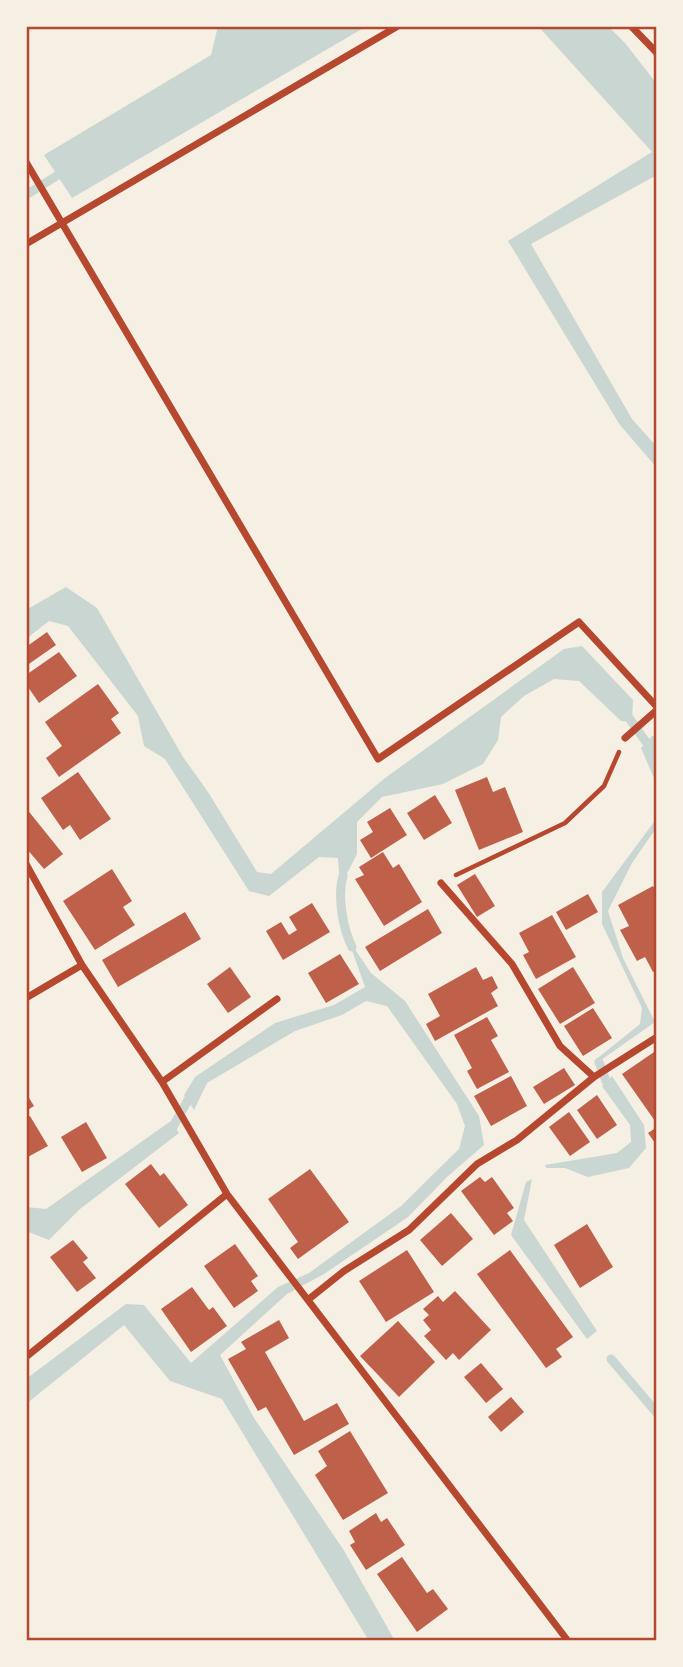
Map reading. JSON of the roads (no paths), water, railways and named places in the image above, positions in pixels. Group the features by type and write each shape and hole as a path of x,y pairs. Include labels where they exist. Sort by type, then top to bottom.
{"street":[{"path":"26,244 398,26"},
{"path":"631,26 657,53"},
{"path":"26,162 378,759 579,622 657,709 625,738"},
{"path":"26,864 82,965 162,1082 227,1194 568,1641"},
{"path":"441,883 512,964 560,1046 594,1077"},
{"path":"26,998 82,965"},
{"path":"162,1082 276,999"},
{"path":"309,1299 344,1271 409,1230 477,1164 517,1140 612,1064 657,1037"},
{"path":"26,1357 227,1194"}],"waterway":[{"path":"26,195 66,170"},
{"path":"625,712 646,742"},
{"path":"343,876 342,912 352,947"},
{"path":"599,1062 606,1081"},
{"path":"169,1134 193,1091"},
{"path":"611,1359 657,1413"}]}
